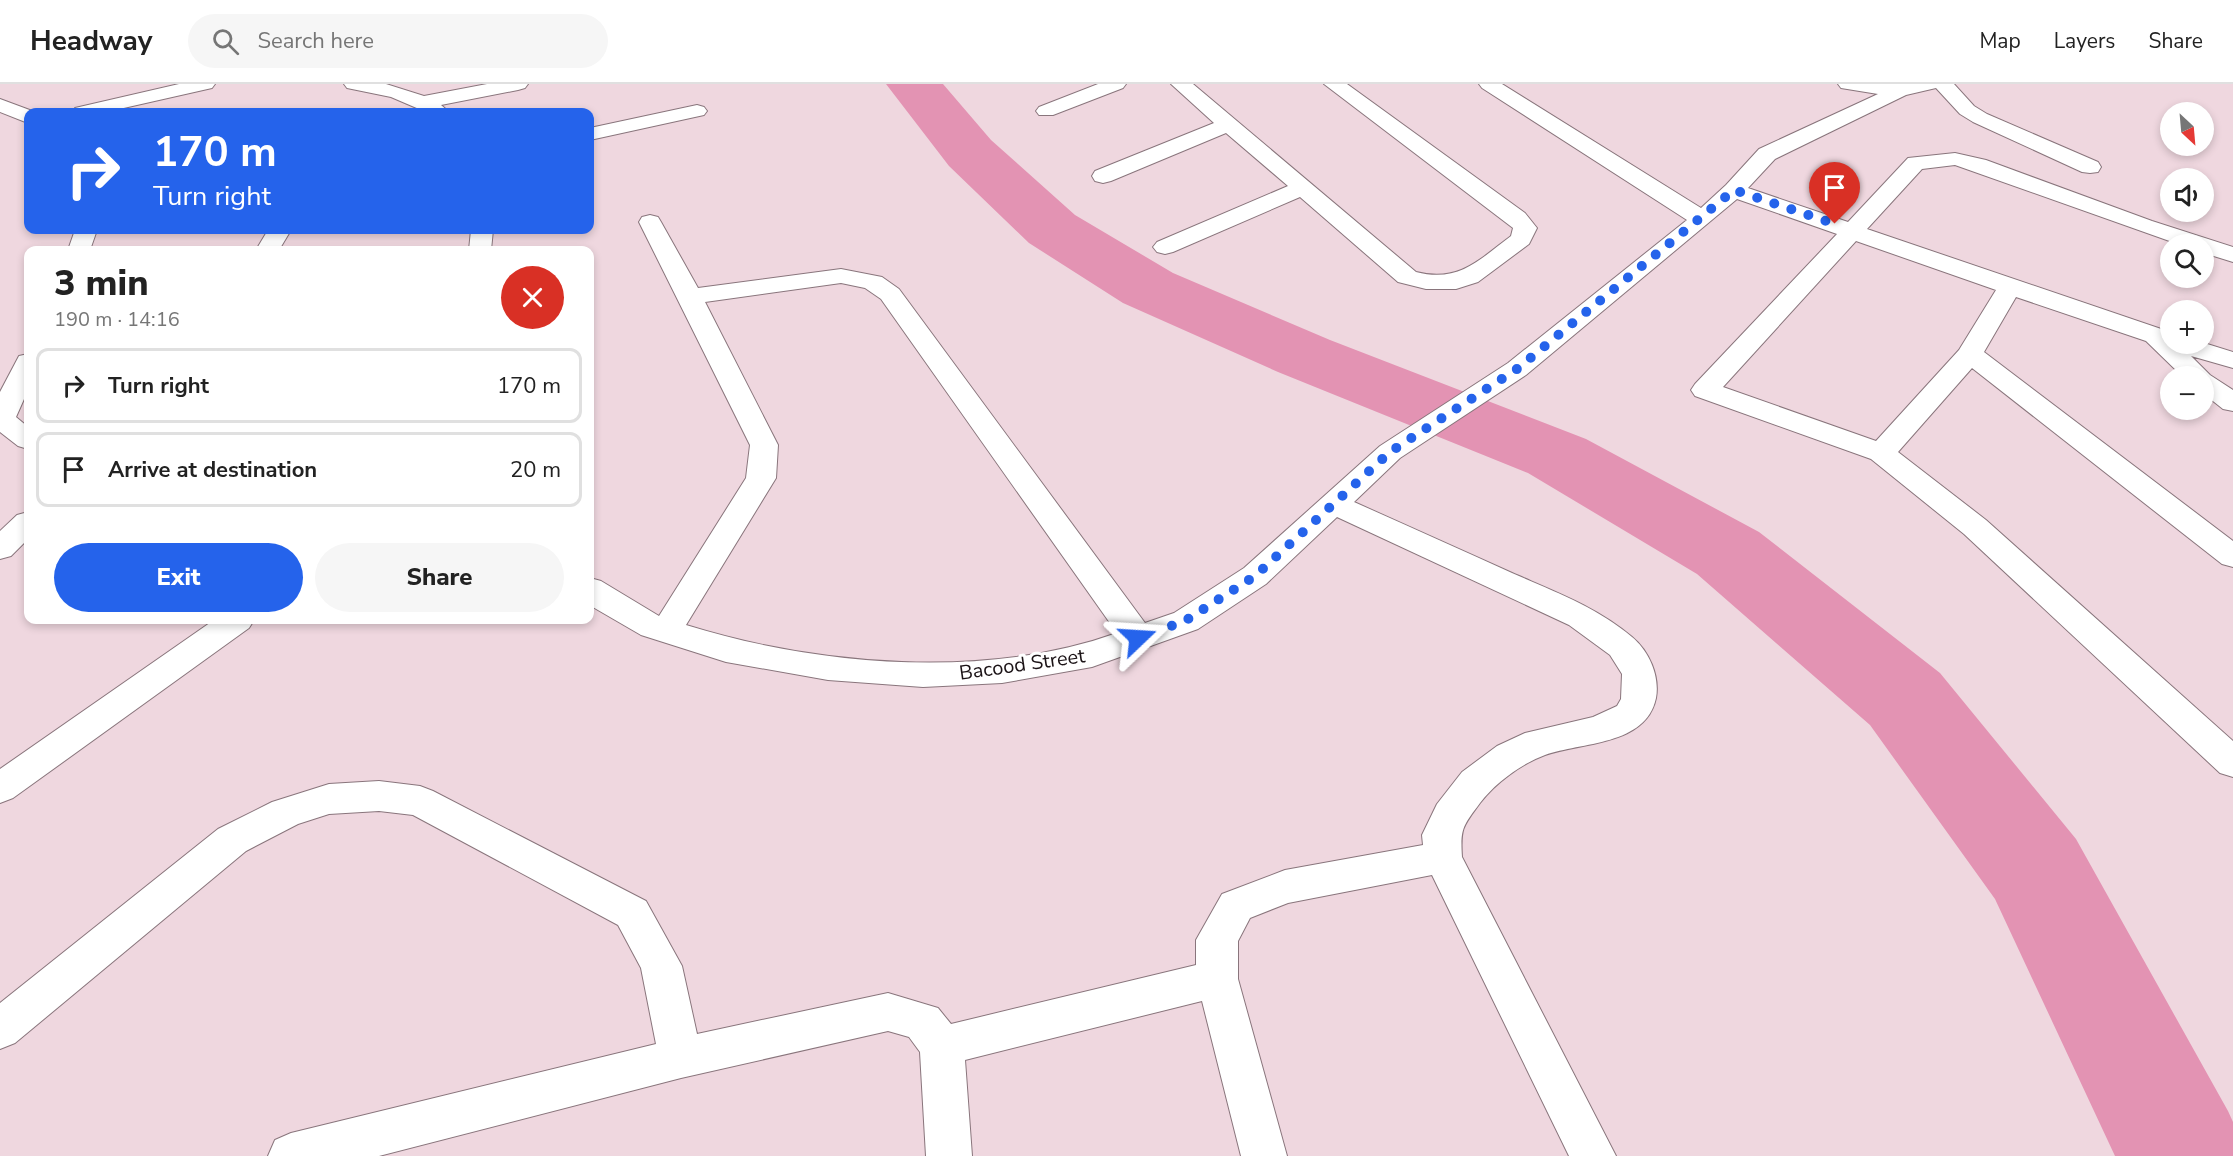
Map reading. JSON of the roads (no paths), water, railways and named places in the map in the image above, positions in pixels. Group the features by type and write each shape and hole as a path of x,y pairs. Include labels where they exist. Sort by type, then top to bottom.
{"street":[{"path":"354,84 394,90 431,107 518,84"},
{"path":"1046,111 1116,84"},
{"path":"1181,84 1407,277 1443,285 1466,280 1521,239 1525,228 1517,218 1334,84"},
{"path":"1489,84 1702,219"},
{"path":"1848,84 1900,91"},
{"name":"Bacood Street","path":"594,592 653,627 726,650 828,668 923,675 1002,671 1092,655 1185,621 1255,576 1390,452 1517,369 1702,219 1734,190 1767,154 1900,91 1931,84"},
{"path":"1943,84 1967,110 1980,118 2090,167"},
{"path":"104,108 205,90"},
{"path":"0,105 24,115"},
{"path":"594,133 698,111"},
{"path":"1104,176 1227,125"},
{"path":"2171,234 1978,165 1955,159 1916,163 1705,390 1881,453 1975,526 2233,763"},
{"path":"1165,247 1303,188"},
{"path":"1734,190 2160,337"},
{"path":"650,222 764,445 761,478 666,631"},
{"path":"2214,249 2233,255"},
{"path":"690,297 841,276 873,282 890,294 1138,638"},
{"path":"1881,453 1970,354 2010,287"},
{"path":"1970,354 2233,557"},
{"path":"2180,354 2189,366"},
{"path":"2214,354 2233,360"},
{"path":"24,370 1,419 24,437"},
{"path":"2214,389 2233,403"},
{"path":"1333,504 1581,616 1622,647 1640,673 1638,699 1630,715 1601,729 1538,743 1509,756 1475,782 1450,815 1441,835 1443,857 1593,1156"},
{"path":"0,549 24,526"},
{"path":"0,788 231,624"},
{"path":"0,1029 232,840 285,813 329,799 379,796 420,801 632,913 661,966 681,1058"},
{"path":"1264,1156 1217,979 1217,940 1236,906 1285,887 1443,857"},
{"path":"942,1046 1217,979"},
{"path":"291,1156 681,1058 888,1012 922,1022 942,1046 949,1156"}],"waterway":[{"path":"913,84 970,153 1052,229 1148,288 1304,356 1557,456 1728,553 1905,699 2037,871 2182,1156"}]}
